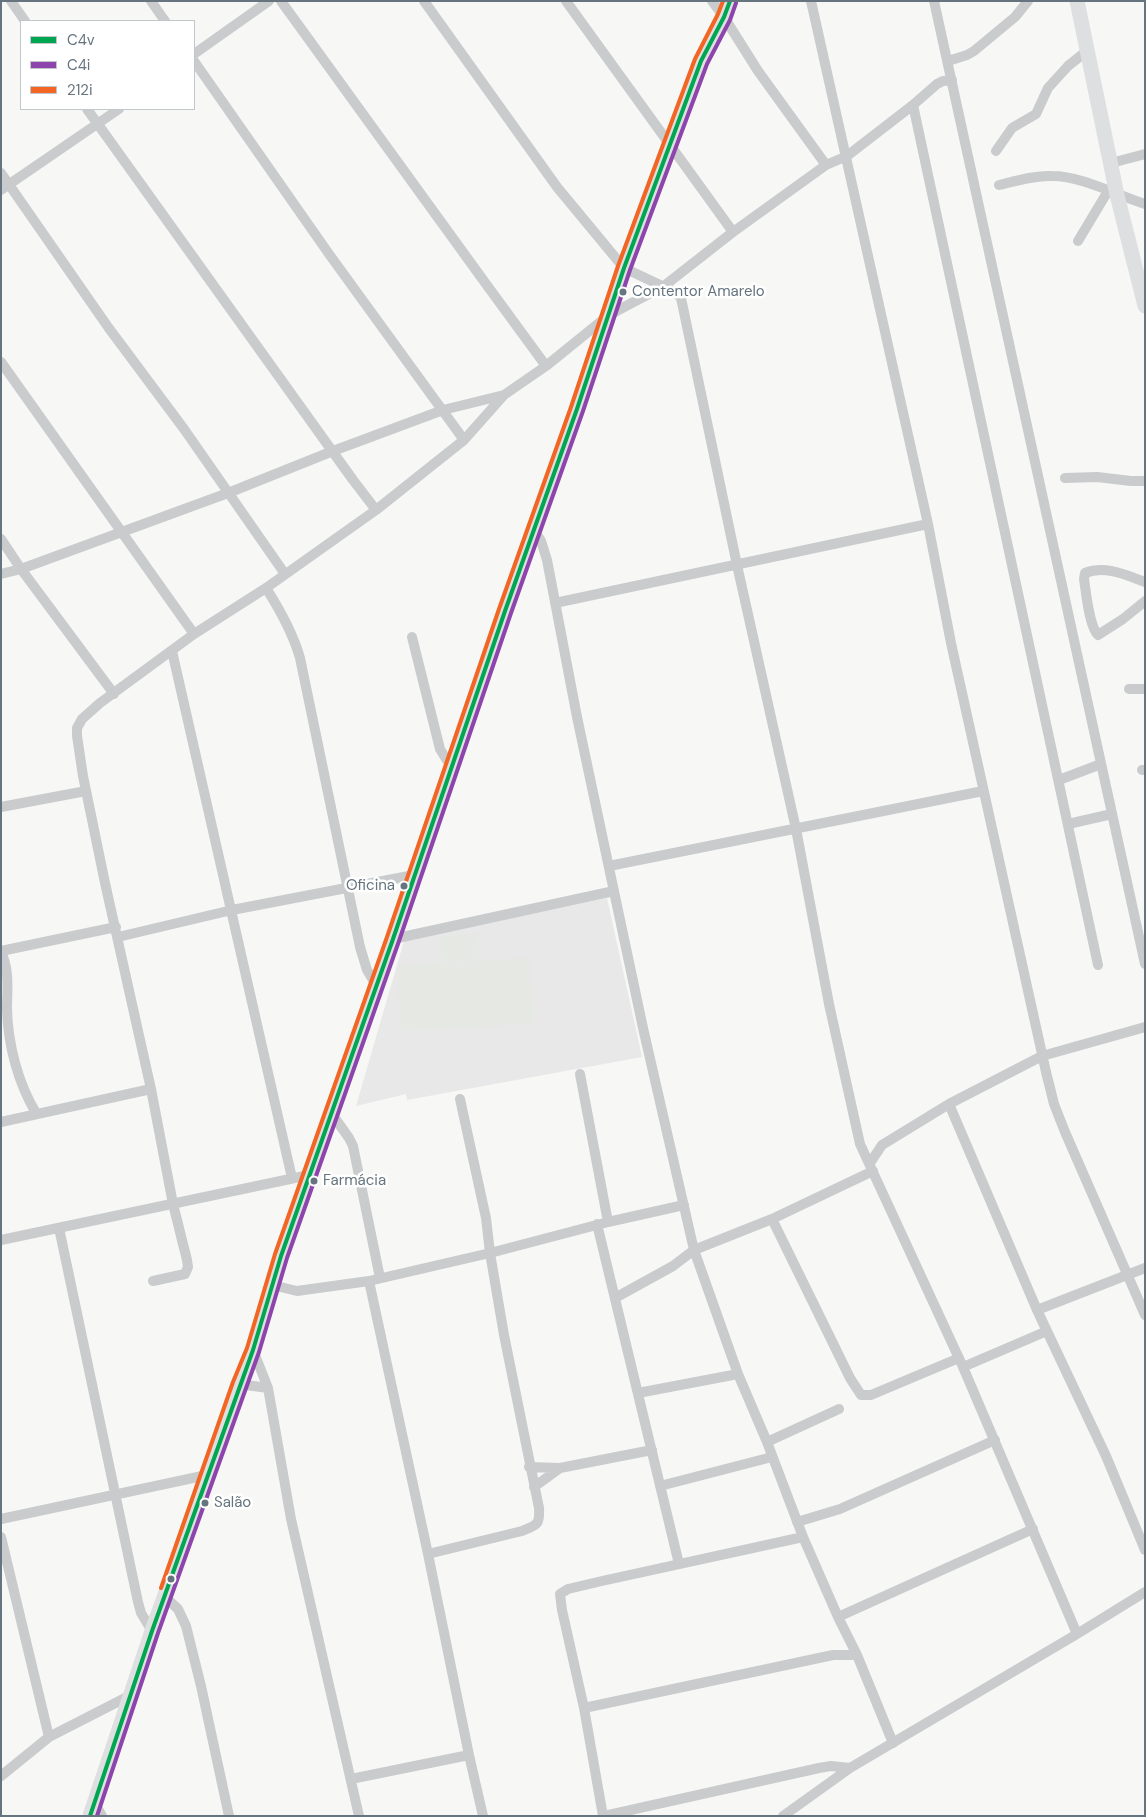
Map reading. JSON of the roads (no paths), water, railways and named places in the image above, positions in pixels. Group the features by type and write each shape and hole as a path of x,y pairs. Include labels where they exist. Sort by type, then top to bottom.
{"main road":[{"path":"92,1809 165,1593 239,1384 253,1350 272,1285 309,1175 393,939 624,268 702,61 730,1"},
{"path":"1077,1 1111,163 1113,193 1145,306"}],"street":[{"path":"11,1 24,20"},
{"path":"151,1 165,20"},
{"path":"195,53 269,1"},
{"path":"281,1 448,234 546,366"},
{"path":"424,1 557,187 624,268 664,286 681,298 737,565 796,828 829,1004 860,1144 961,1362 1077,1634"},
{"path":"566,1 733,232"},
{"path":"712,1 758,71 826,165"},
{"path":"811,1 928,524 951,643 1042,1056 1057,1111 1145,1315"},
{"path":"934,1 1145,964"},
{"path":"948,62 967,56 974,51 1015,17 1028,1"},
{"path":"996,151 1012,128 1036,114 1048,88 1068,66 1088,50"},
{"path":"195,62 329,254 464,440"},
{"path":"153,1281 185,1274 188,1271 187,1260 173,1204 151,1090 86,790 77,728 82,719 89,711 194,634 266,588 376,510 464,440 504,395 546,366 609,315 664,286 733,232 826,165 847,156 937,84 952,80"},
{"path":"913,105 1098,965"},
{"path":"88,110 376,510"},
{"path":"6,187 118,110"},
{"path":"1111,163 1145,154"},
{"path":"1,173 6,187 285,574"},
{"path":"998,185 1050,176 1078,180 1145,204"},
{"path":"1078,241 1113,193"},
{"path":"1,362 194,634"},
{"path":"1,574 21,569 228,493 443,410 504,395"},
{"path":"1065,478 1097,477 1131,481 1145,480"},
{"path":"555,604 928,524"},
{"path":"534,530 538,534 544,548 643,1028 694,1250 738,1374 767,1442 803,1537 838,1618 857,1655 894,1743"},
{"path":"1,539 21,569 114,694"},
{"path":"1145,582 1120,572 1100,570 1085,573 1084,579 1092,622 1098,635 1123,619 1145,601"},
{"path":"266,588 279,608 297,646 363,956 367,970 376,985"},
{"path":"412,637 440,749 452,765"},
{"path":"172,651 292,1178"},
{"path":"1129,689 1145,689"},
{"path":"1059,780 1101,764"},
{"path":"1,807 86,790"},
{"path":"609,866 983,791"},
{"path":"1068,824 1112,814"},
{"path":"36,1114 25,1095 17,1070 7,1011 8,982 1,951 117,932 414,875"},
{"path":"393,939 614,890"},
{"path":"615,1298 673,1266 694,1250 772,1219 871,1167 882,1145 949,1104 1042,1056 1145,1027"},
{"path":"580,1074 608,1222"},
{"path":"1,1122 151,1090"},
{"path":"24,1117 25,1095"},
{"path":"428,1554 535,1526 540,1520 490,1253 486,1218 460,1099"},
{"path":"949,1104 1037,1310 1106,1456 1145,1550"},
{"path":"332,1114 353,1146 380,1278"},
{"path":"860,1144 882,1145"},
{"path":"1,1240 309,1175"},
{"path":"272,1285 297,1291 369,1281 490,1253 597,1224 684,1205"},
{"path":"772,1219 859,1394 863,1396 1047,1331"},
{"path":"597,1224 679,1564"},
{"path":"59,1228 138,1602 141,1613 152,1631"},
{"path":"1037,1310 1145,1268"},
{"path":"369,1281 483,1816"},
{"path":"253,1350 268,1388 292,1519 359,1816"},
{"path":"638,1393 738,1374"},
{"path":"239,1384 268,1388"},
{"path":"767,1442 840,1409"},
{"path":"797,1522 840,1509 995,1440"},
{"path":"529,1467 560,1468 652,1450"},
{"path":"660,1486 772,1457"},
{"path":"534,1487 560,1468"},
{"path":"1,1519 207,1475"},
{"path":"838,1618 1032,1529"},
{"path":"803,1537 576,1587 561,1592 562,1610 584,1708 604,1816 819,1768 831,1766 850,1768"},
{"path":"1,1538 49,1737"},
{"path":"783,1816 850,1768 1145,1592"},
{"path":"165,1593 178,1610 186,1626 229,1816"},
{"path":"833,1655 849,1639"},
{"path":"584,1708 833,1655 857,1655"},
{"path":"1,1776 49,1737 131,1695"},
{"path":"351,1779 469,1755"},
{"path":"92,1809 102,1816"}],"place":[{"name":"Contentor Amarelo","path":"623,292"},
{"name":"Oficina","path":"404,886"},
{"name":"Farmácia","path":"314,1181"},
{"name":"Salão","path":"205,1503"}]}
